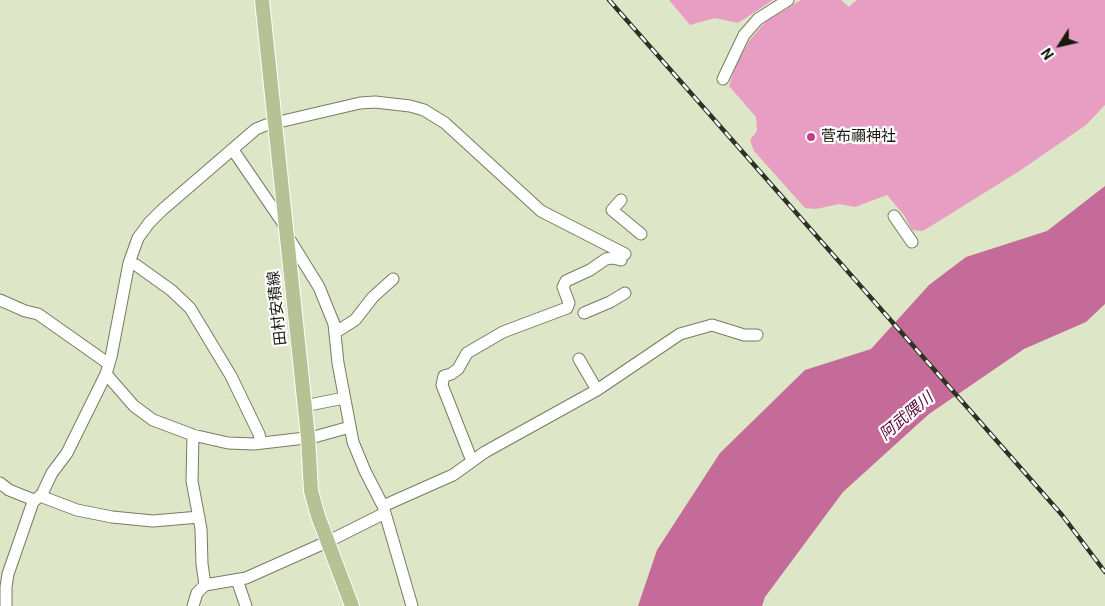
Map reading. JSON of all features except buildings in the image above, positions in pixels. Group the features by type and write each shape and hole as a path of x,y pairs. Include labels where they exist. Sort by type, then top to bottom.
{"main road":[{"name":"田村安積線","path":"262,0 308,437 311,491 318,516 352,606"}],"street":[{"path":"723,79 744,35 758,19 788,0"},
{"path":"6,606 8,574 37,498 67,453 107,369 132,250 138,238 149,223 251,132 261,127 360,103 398,104 424,110 445,123 541,211 623,257 606,259 590,270 566,281 563,287 569,303 567,308 505,331 468,353 458,369 444,376 442,385 472,461"},
{"path":"233,150 287,232 319,287 336,332 338,363 353,442 359,459 384,510 411,606"},
{"path":"621,200 612,210 641,234"},
{"path":"894,216 912,242"},
{"path":"129,264 136,265 171,290 190,308 232,376 259,434 261,444"},
{"path":"336,332 355,320 373,297 393,279"},
{"path":"584,313 626,293"},
{"path":"0,300 25,311 38,314 107,369 124,395 140,411 158,422 193,435 228,443 261,444 320,436 350,427"},
{"path":"193,606 197,593 205,585 246,578 329,541 452,475 485,452 597,390 688,331 712,325 744,334 756,335"},
{"path":"579,359 597,390"},
{"path":"304,406 344,398"},
{"path":"193,435 192,481 199,517 205,585"},
{"path":"0,483 9,490 77,510 112,517 153,521 199,517"},
{"path":"238,580 246,606"}],"shaded area":[{"path":"669,0 773,0 738,23 715,18 690,25"},
{"path":"801,0 841,0 849,7 857,0 1105,0 1105,105 1086,125 1021,170 923,231 912,230 904,215 887,195 855,207 839,204 816,209 805,208 754,151 750,140 757,131 756,117 729,86 736,64 749,41 766,21"}],"water":[{"name":"阿武隈川","path":"1105,186 1105,304 1086,322 1024,349 929,414 843,492 765,597 762,606 638,606 657,550 720,453 805,370 871,349 929,285 966,257 1047,231"}],"railway":[{"path":"609,0 1062,515 1105,572"}],"place":[{"name":"菅布禰神社","path":"811,137"}]}
